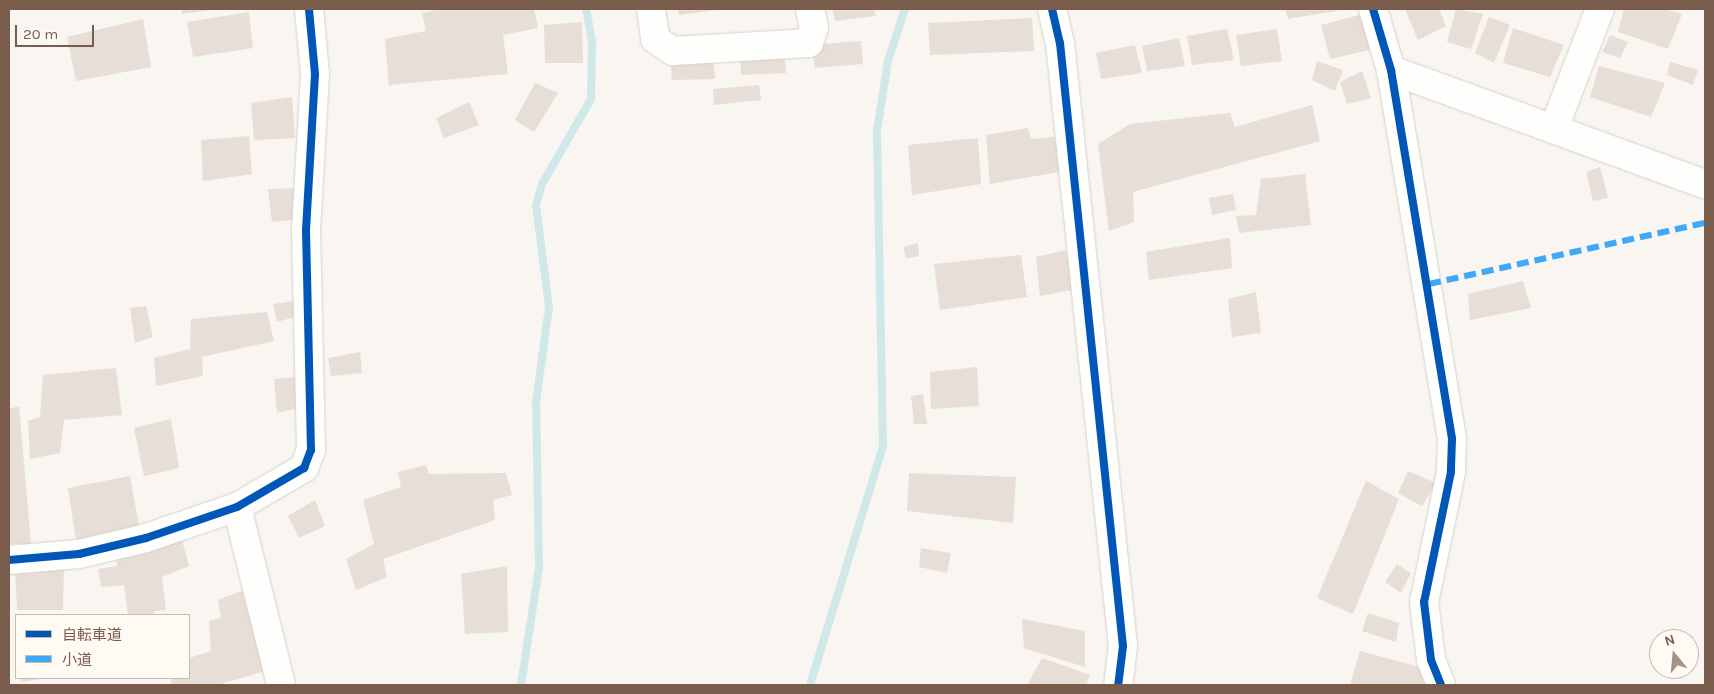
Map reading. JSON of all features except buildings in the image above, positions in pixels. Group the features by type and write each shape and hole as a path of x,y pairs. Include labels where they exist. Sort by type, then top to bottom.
{"street":[{"path":"9,560 79,554 146,538 236,507 304,468 311,450 306,230 315,74 309,9"},
{"path":"651,9 655,39 674,51 808,42 814,27 810,9"},
{"path":"1052,9 1060,43 1123,646 1118,685"},
{"path":"1373,9 1391,70 1452,439 1451,472 1424,602 1431,660 1441,685"},
{"path":"1554,128 1600,9"},
{"path":"1391,70 1705,184"},
{"path":"236,507 281,685"}],"waterway":[{"path":"521,685 539,568 536,402 549,307 536,205 542,184 591,99 592,42 586,9"},
{"path":"810,685 883,446 877,131 888,61 905,9"}],"marked path":[{"path":"1429,284 1705,223"}],"cycle path":[{"path":"9,560 79,554 146,538 237,507 304,468 311,450 306,230 315,74 309,9"},
{"path":"1052,9 1060,43 1123,646 1118,685"},
{"path":"1373,9 1391,70 1452,439 1451,472 1424,602 1431,660 1441,685"}]}
